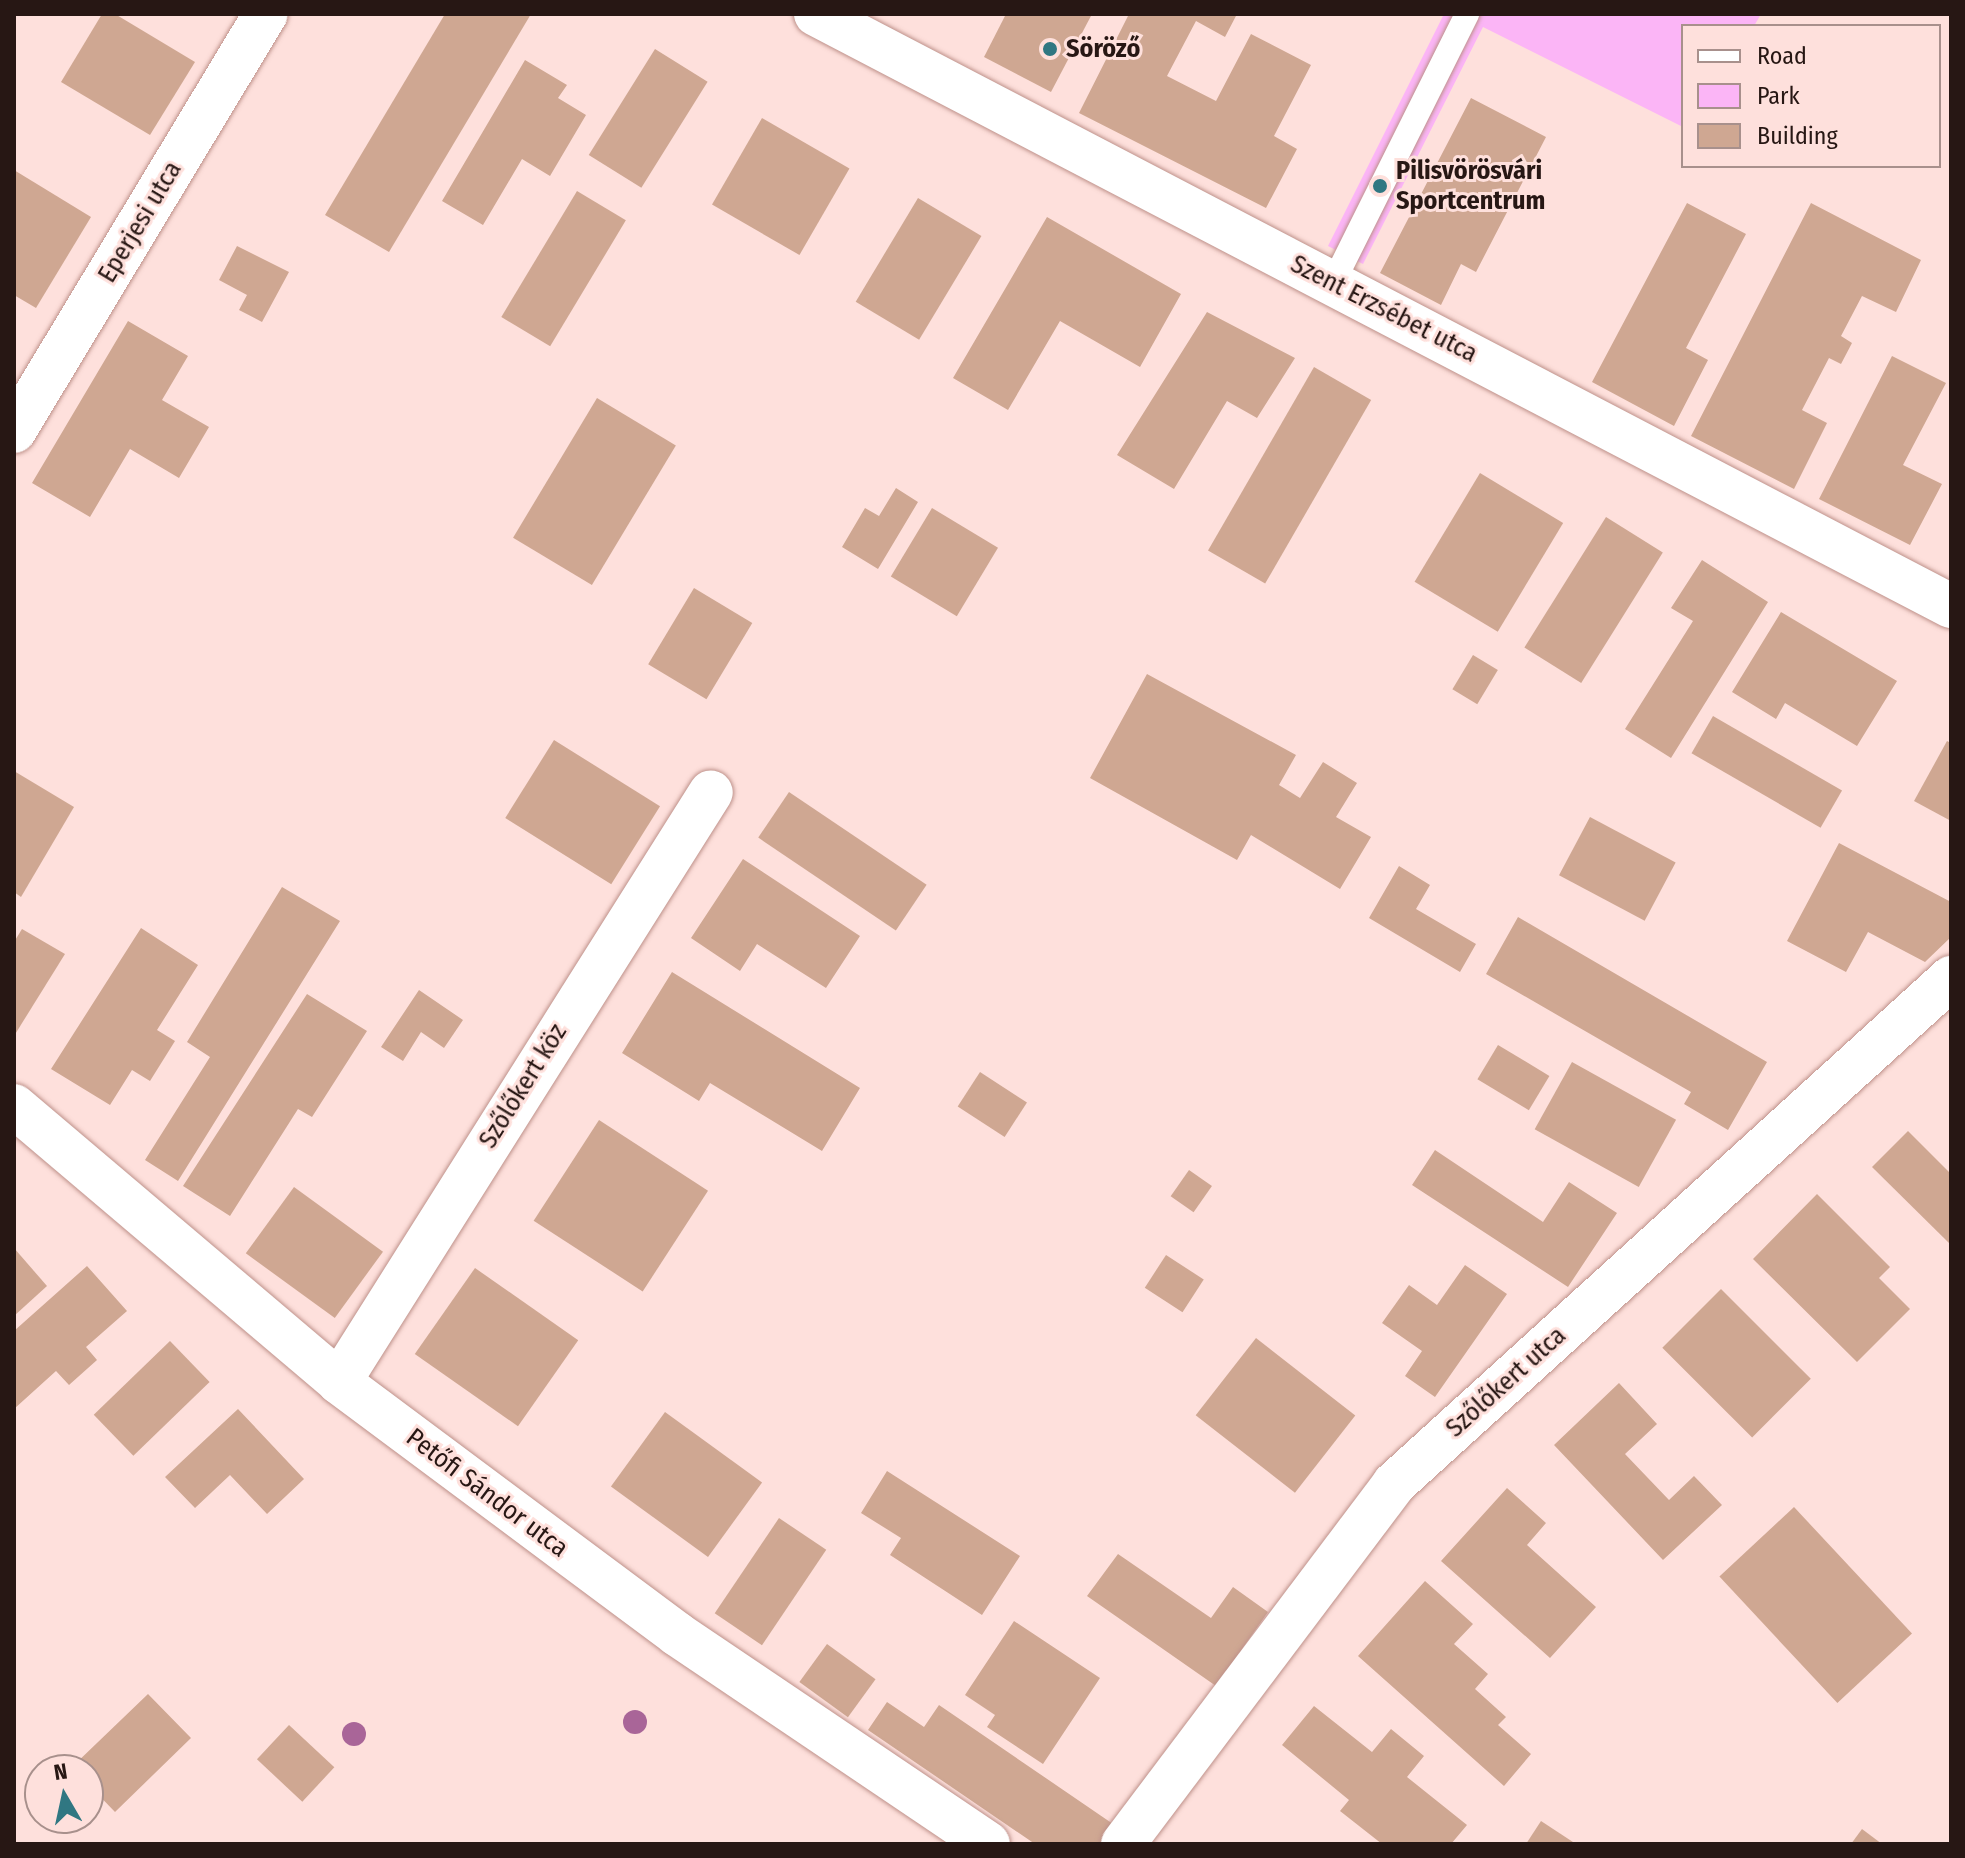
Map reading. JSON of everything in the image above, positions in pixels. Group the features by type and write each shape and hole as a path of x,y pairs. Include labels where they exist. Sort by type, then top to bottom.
{"street":[{"name":"Eperjesi utca","path":"14,431 266,14"},
{"name":"Szent Erzsébet utca","path":"816,14 1951,606"},
{"name":"Szőlőkert köz","path":"339,1382 711,792"},
{"name":"Szőlőkert utca","path":"1123,1844 1394,1484 1951,978"},
{"name":"Petőfi Sándor utca","path":"14,1106 339,1382 677,1634 988,1844"}],"lane":[{"path":"1333,283 1467,14"}],"green space":[{"name":"Pilisvörösvári Sportcentrum","path":"1444,14 1761,14 1755,24 1681,24 1681,126 1483,27 1363,264 1328,246"}],"building":[{"path":"102,14 115,14 195,62 150,135 61,82"},
{"path":"445,14 531,14 389,252 325,215"},
{"path":"1006,14 1092,14 1051,92 984,57"},
{"path":"1129,14 1237,14 1225,37 1196,21 1167,76 1216,101 1251,34 1311,65 1274,136 1297,149 1266,208 1079,113"},
{"path":"655,49 708,82 641,188 589,155"},
{"path":"525,60 567,85 558,98 586,115 550,176 522,159 483,225 442,201"},
{"path":"1471,98 1546,137 1476,272 1461,264 1441,305 1380,273"},
{"path":"762,118 849,168 799,255 712,205"},
{"path":"14,170 91,217 36,308 14,295"},
{"path":"577,191 626,220 550,346 501,317"},
{"path":"918,198 981,236 919,340 856,302"},
{"path":"1687,203 1746,234 1686,348 1708,360 1674,426 1592,382"},
{"path":"1811,203 1921,260 1896,312 1862,296 1841,336 1852,343 1841,364 1829,358 1802,410 1827,423 1794,489 1691,436"},
{"path":"1047,217 1181,294 1140,367 1060,321 1008,410 953,378"},
{"path":"237,246 289,272 262,322 239,310 247,295 219,280"},
{"path":"1207,312 1295,358 1257,418 1227,401 1174,489 1117,455"},
{"path":"128,321 188,356 162,400 209,427 179,478 130,449 90,517 32,483"},
{"path":"1892,356 1946,383 1903,465 1942,484 1910,545 1819,499"},
{"path":"1314,367 1371,400 1265,584 1208,551"},
{"path":"597,398 676,445 592,585 513,538"},
{"path":"1480,473 1563,523 1498,632 1415,582"},
{"path":"896,488 918,502 878,569 842,547 865,508 879,516"},
{"path":"932,508 998,548 957,616 891,577"},
{"path":"1606,517 1663,553 1581,683 1524,648"},
{"path":"1702,560 1768,602 1671,758 1625,729 1693,621 1671,608"},
{"path":"694,588 752,623 706,699 648,664"},
{"path":"1781,612 1897,681 1857,746 1785,703 1776,719 1732,692"},
{"path":"1473,655 1498,670 1477,704 1452,689"},
{"path":"1147,674 1296,755 1279,785 1300,798 1323,762 1357,783 1336,817 1371,837 1340,889 1251,835 1237,860 1090,778"},
{"path":"1713,716 1842,791 1821,828 1692,753"},
{"path":"554,740 660,806 611,884 505,818"},
{"path":"1947,741 1951,743 1951,821 1914,801"},
{"path":"14,771 74,807 21,897 14,892"},
{"path":"789,792 927,885 896,930 758,838"},
{"path":"1590,817 1676,863 1645,921 1559,875"},
{"path":"1839,843 1951,902 1951,937 1925,962 1868,932 1846,972 1787,941"},
{"path":"743,859 860,936 826,988 757,944 740,971 691,938"},
{"path":"1399,866 1430,885 1416,909 1476,944 1460,972 1369,918"},
{"path":"282,887 340,921 178,1181 145,1160 210,1057 187,1042"},
{"path":"1518,917 1767,1062 1728,1130 1684,1104 1691,1092 1486,974"},
{"path":"141,928 198,965 157,1030 175,1041 150,1081 132,1070 110,1105 51,1069"},
{"path":"22,929 65,954 14,1036 14,942"},
{"path":"672,972 860,1088 822,1151 710,1083 699,1101 622,1053"},
{"path":"419,990 463,1020 444,1048 421,1032 403,1061 381,1047"},
{"path":"307,994 367,1031 312,1117 298,1109 230,1216 183,1186"},
{"path":"1498,1045 1549,1076 1529,1110 1477,1079"},
{"path":"1572,1062 1676,1120 1639,1187 1535,1129"},
{"path":"980,1072 1027,1102 1005,1137 958,1106"},
{"path":"599,1120 708,1191 643,1291 534,1221"},
{"path":"1908,1131 1951,1174 1951,1245 1872,1167"},
{"path":"1435,1150 1543,1222 1569,1182 1617,1213 1568,1287 1412,1185"},
{"path":"1189,1170 1212,1186 1194,1212 1171,1196"},
{"path":"294,1187 383,1252 335,1318 246,1253"},
{"path":"1817,1194 1890,1267 1879,1278 1910,1309 1857,1362 1753,1259"},
{"path":"14,1248 47,1286 14,1316"},
{"path":"1166,1255 1204,1280 1182,1312 1145,1288"},
{"path":"1465,1265 1507,1294 1435,1397 1405,1376 1422,1351 1382,1323 1409,1285 1437,1305"},
{"path":"87,1266 127,1311 86,1347 97,1360 69,1385 56,1371 14,1409 14,1331"},
{"path":"475,1268 578,1340 518,1426 415,1354"},
{"path":"1721,1289 1811,1379 1752,1437 1662,1348"},
{"path":"1256,1338 1355,1416 1295,1493 1196,1415"},
{"path":"170,1341 210,1382 133,1456 94,1415"},
{"path":"1619,1383 1657,1424 1625,1454 1669,1500 1694,1476 1722,1505 1663,1560 1554,1445"},
{"path":"238,1409 304,1479 267,1514 230,1475 195,1508 165,1477"},
{"path":"665,1412 762,1483 708,1557 611,1486"},
{"path":"887,1471 1020,1556 982,1615 890,1555 901,1538 861,1513"},
{"path":"1507,1488 1546,1523 1527,1545 1596,1607 1550,1658 1441,1561"},
{"path":"1794,1507 1912,1634 1837,1703 1719,1577"},
{"path":"779,1518 826,1550 762,1645 715,1613"},
{"path":"1118,1554 1211,1618 1233,1587 1268,1612 1216,1686 1087,1596"},
{"path":"1425,1581 1473,1624 1454,1644 1488,1674 1475,1689 1506,1717 1498,1725 1531,1754 1504,1786 1358,1656"},
{"path":"1014,1621 1100,1678 1043,1764 987,1727 995,1715 965,1695"},
{"path":"827,1644 876,1679 848,1717 799,1682"},
{"path":"148,1694 191,1738 115,1812 104,1801 104,1754 86,1754"},
{"path":"887,1702 924,1727 939,1705 1113,1824 1099,1844 1035,1844 868,1730"},
{"path":"1314,1706 1372,1752 1391,1729 1424,1756 1407,1777 1467,1825 1451,1844 1382,1844 1340,1811 1349,1800 1282,1745"},
{"path":"289,1725 334,1767 302,1802 257,1759"},
{"path":"1541,1821 1576,1844 1526,1844"},
{"path":"1862,1829 1882,1844 1851,1844"}],"place":[{"name":"Söröző","path":"1050,49"},
{"name":"Pilisvörösvári Sportcentrum","path":"1380,186"}]}
